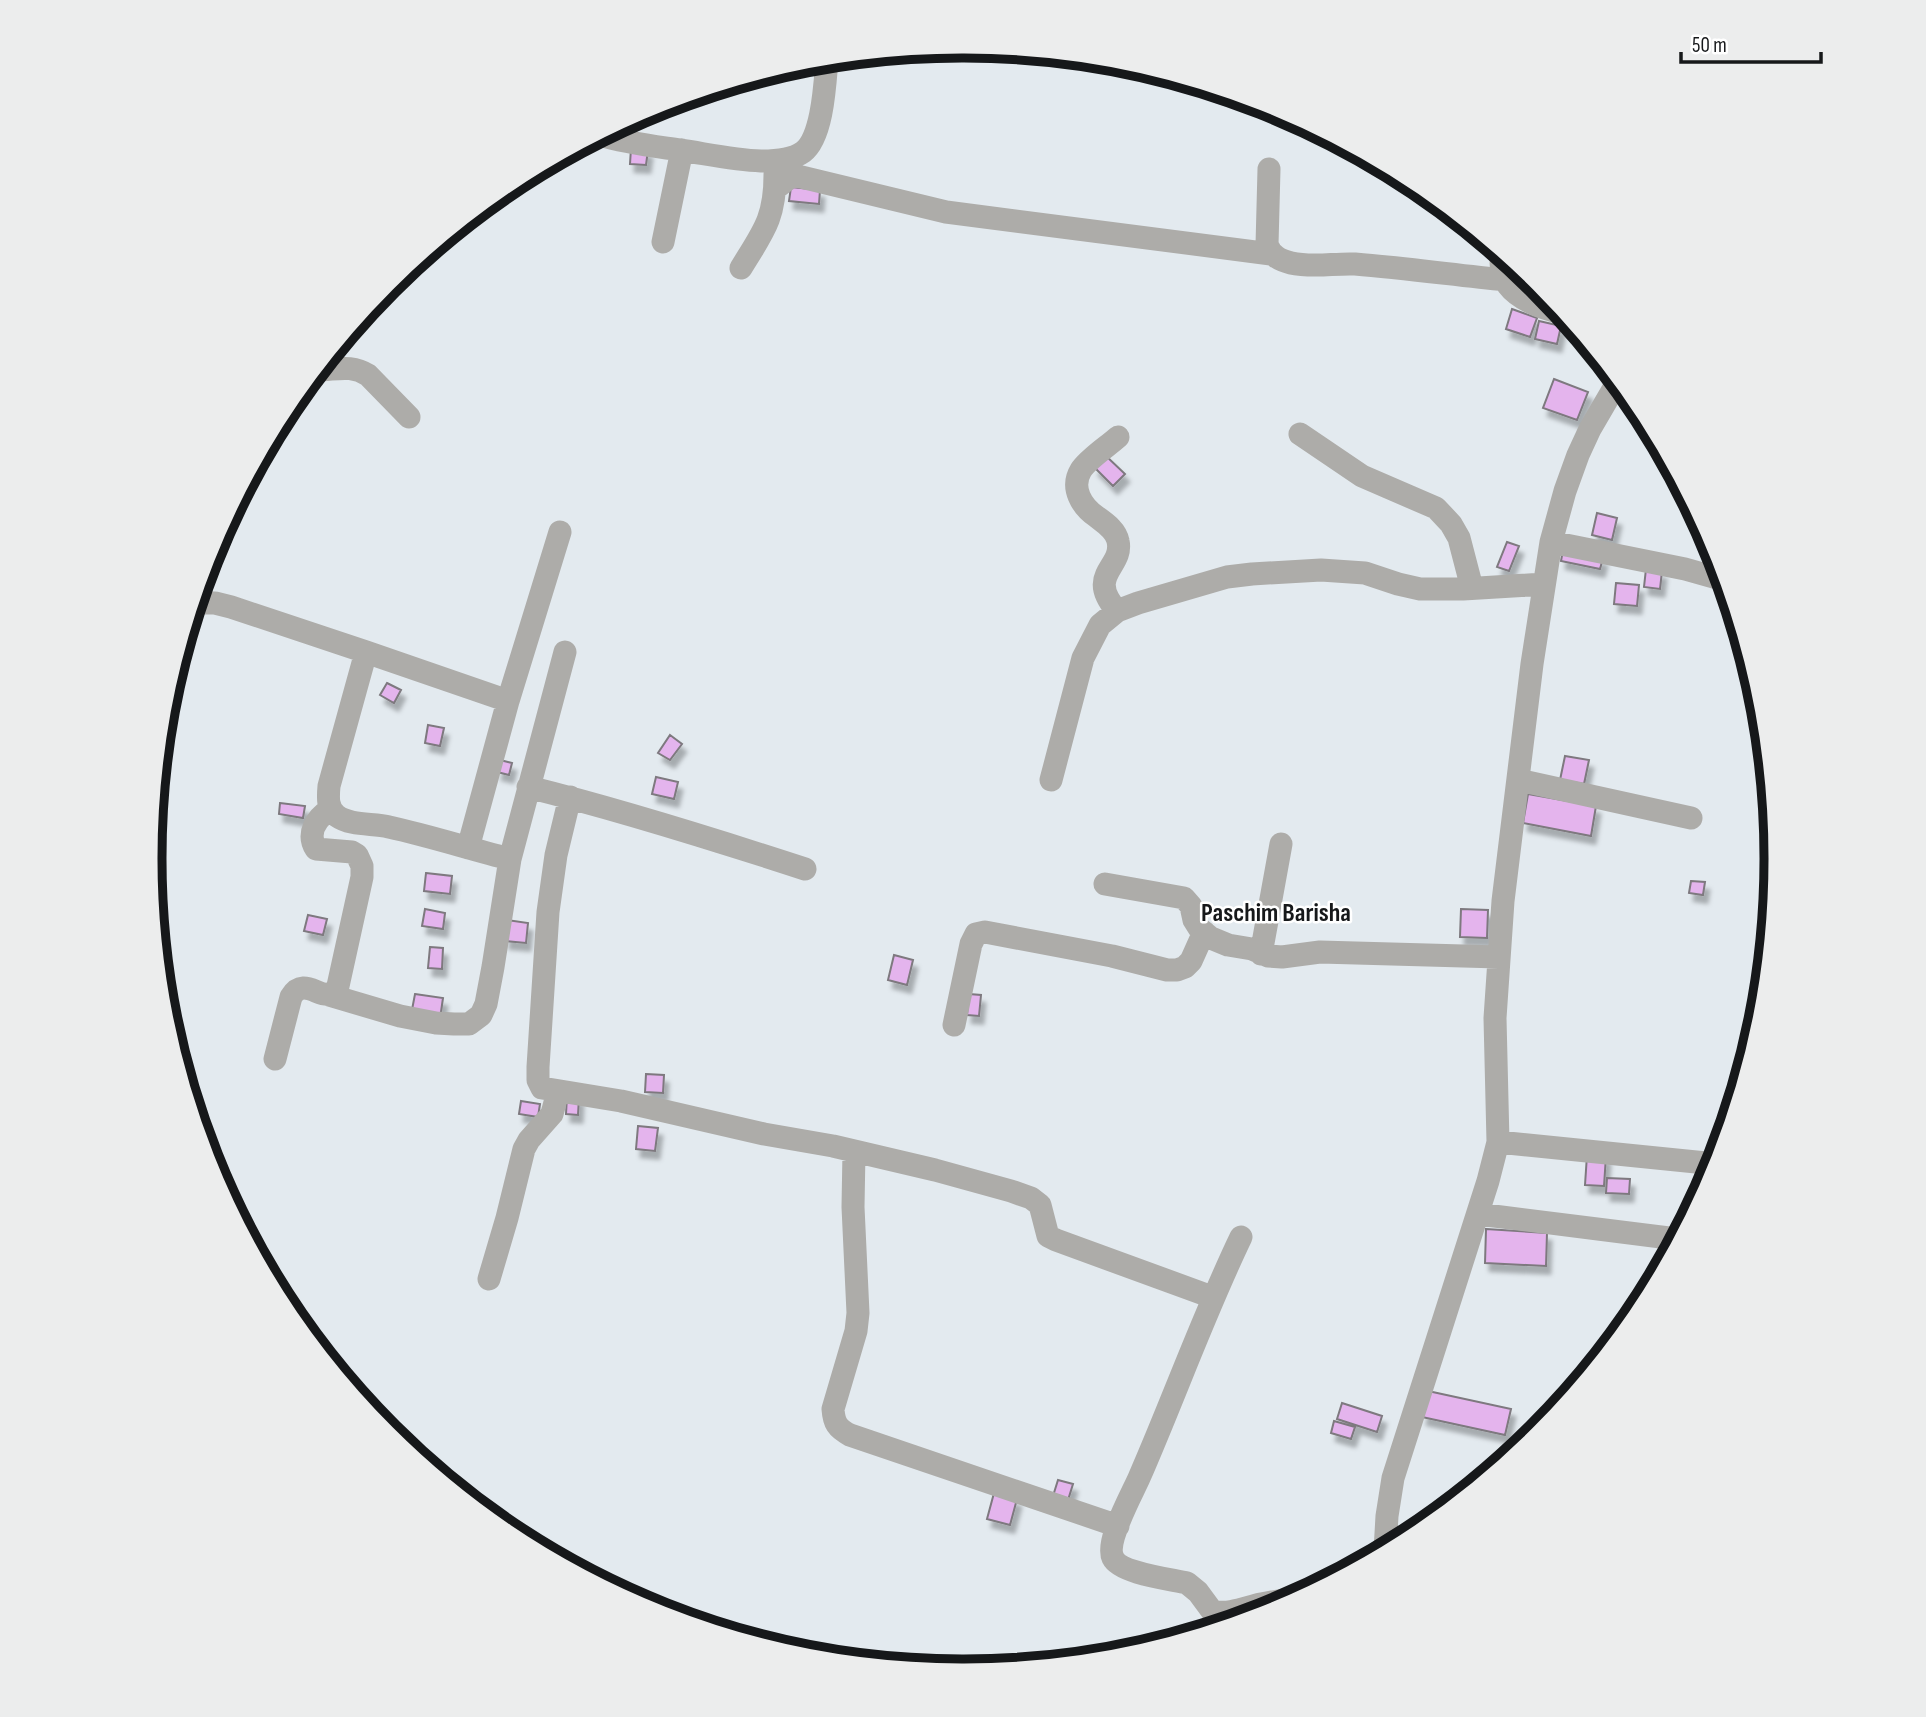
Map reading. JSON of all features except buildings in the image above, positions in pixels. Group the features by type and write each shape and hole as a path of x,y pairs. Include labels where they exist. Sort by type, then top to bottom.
{"street":[{"path":"613,138 721,157 761,160 788,158 803,152 812,140 821,110 826,70"},
{"path":"663,242 681,150"},
{"path":"741,268 764,231 771,214 775,189 774,160"},
{"path":"1269,169 1267,245 1271,254 1279,260 1303,265 1357,264 1505,280"},
{"path":"775,189 793,175 946,212 1271,254"},
{"path":"1502,266 1505,280 1513,291 1526,301 1542,306"},
{"path":"330,368 360,370 409,417"},
{"path":"1386,1538 1393,1478 1478,1214 1498,1142 1495,1018 1508,851 1550,542 1578,455 1612,391"},
{"path":"1300,434 1362,476 1436,509 1460,538 1472,588"},
{"path":"1117,611 1105,594 1105,578 1118,553 1118,539 1109,526 1083,505 1077,483 1081,470 1118,437"},
{"path":"468,848 508,701 561,532"},
{"path":"1550,542 1712,577"},
{"path":"1051,780 1083,658 1100,625 1117,611 1227,577 1287,571 1365,573 1420,589 1544,583"},
{"path":"204,603 231,607 508,701"},
{"path":"366,652 329,786 327,799 330,809 336,816 347,821 382,825 510,859"},
{"path":"275,1059 291,997 299,988 417,1020 469,1024 481,1014 486,1004 510,859 565,652"},
{"path":"1518,780 1691,818"},
{"path":"528,787 570,797 805,869"},
{"path":"570,797 556,855 548,912 538,1067 538,1080 542,1088 621,1101 764,1134 854,1151 934,1170 1031,1198 1040,1205 1048,1236 1212,1297"},
{"path":"329,995 335,992 338,986 362,877 362,866 357,855 352,852 316,849 313,845 312,833 317,819 330,809"},
{"path":"1261,954 1281,844"},
{"path":"1105,884 1184,898 1191,906 1194,920 1204,932 1218,941 1275,957 1320,952 1499,957"},
{"path":"954,1025 971,944 974,936 980,933 1013,937 1177,970 1191,961 1204,932"},
{"path":"489,1279 524,1149 552,1114 558,1091"},
{"path":"1498,1142 1704,1163"},
{"path":"854,1151 853,1207 858,1314 856,1331 833,1409 833,1420 838,1428 850,1435 924,1461 1118,1526"},
{"path":"1478,1214 1668,1237"},
{"path":"1231,1613 1212,1611 1198,1592 1187,1583 1118,1565 1111,1553 1118,1526 1212,1297 1241,1237"}],"district":[{"name":"Paschim Barisha","path":"1276,913"}]}
